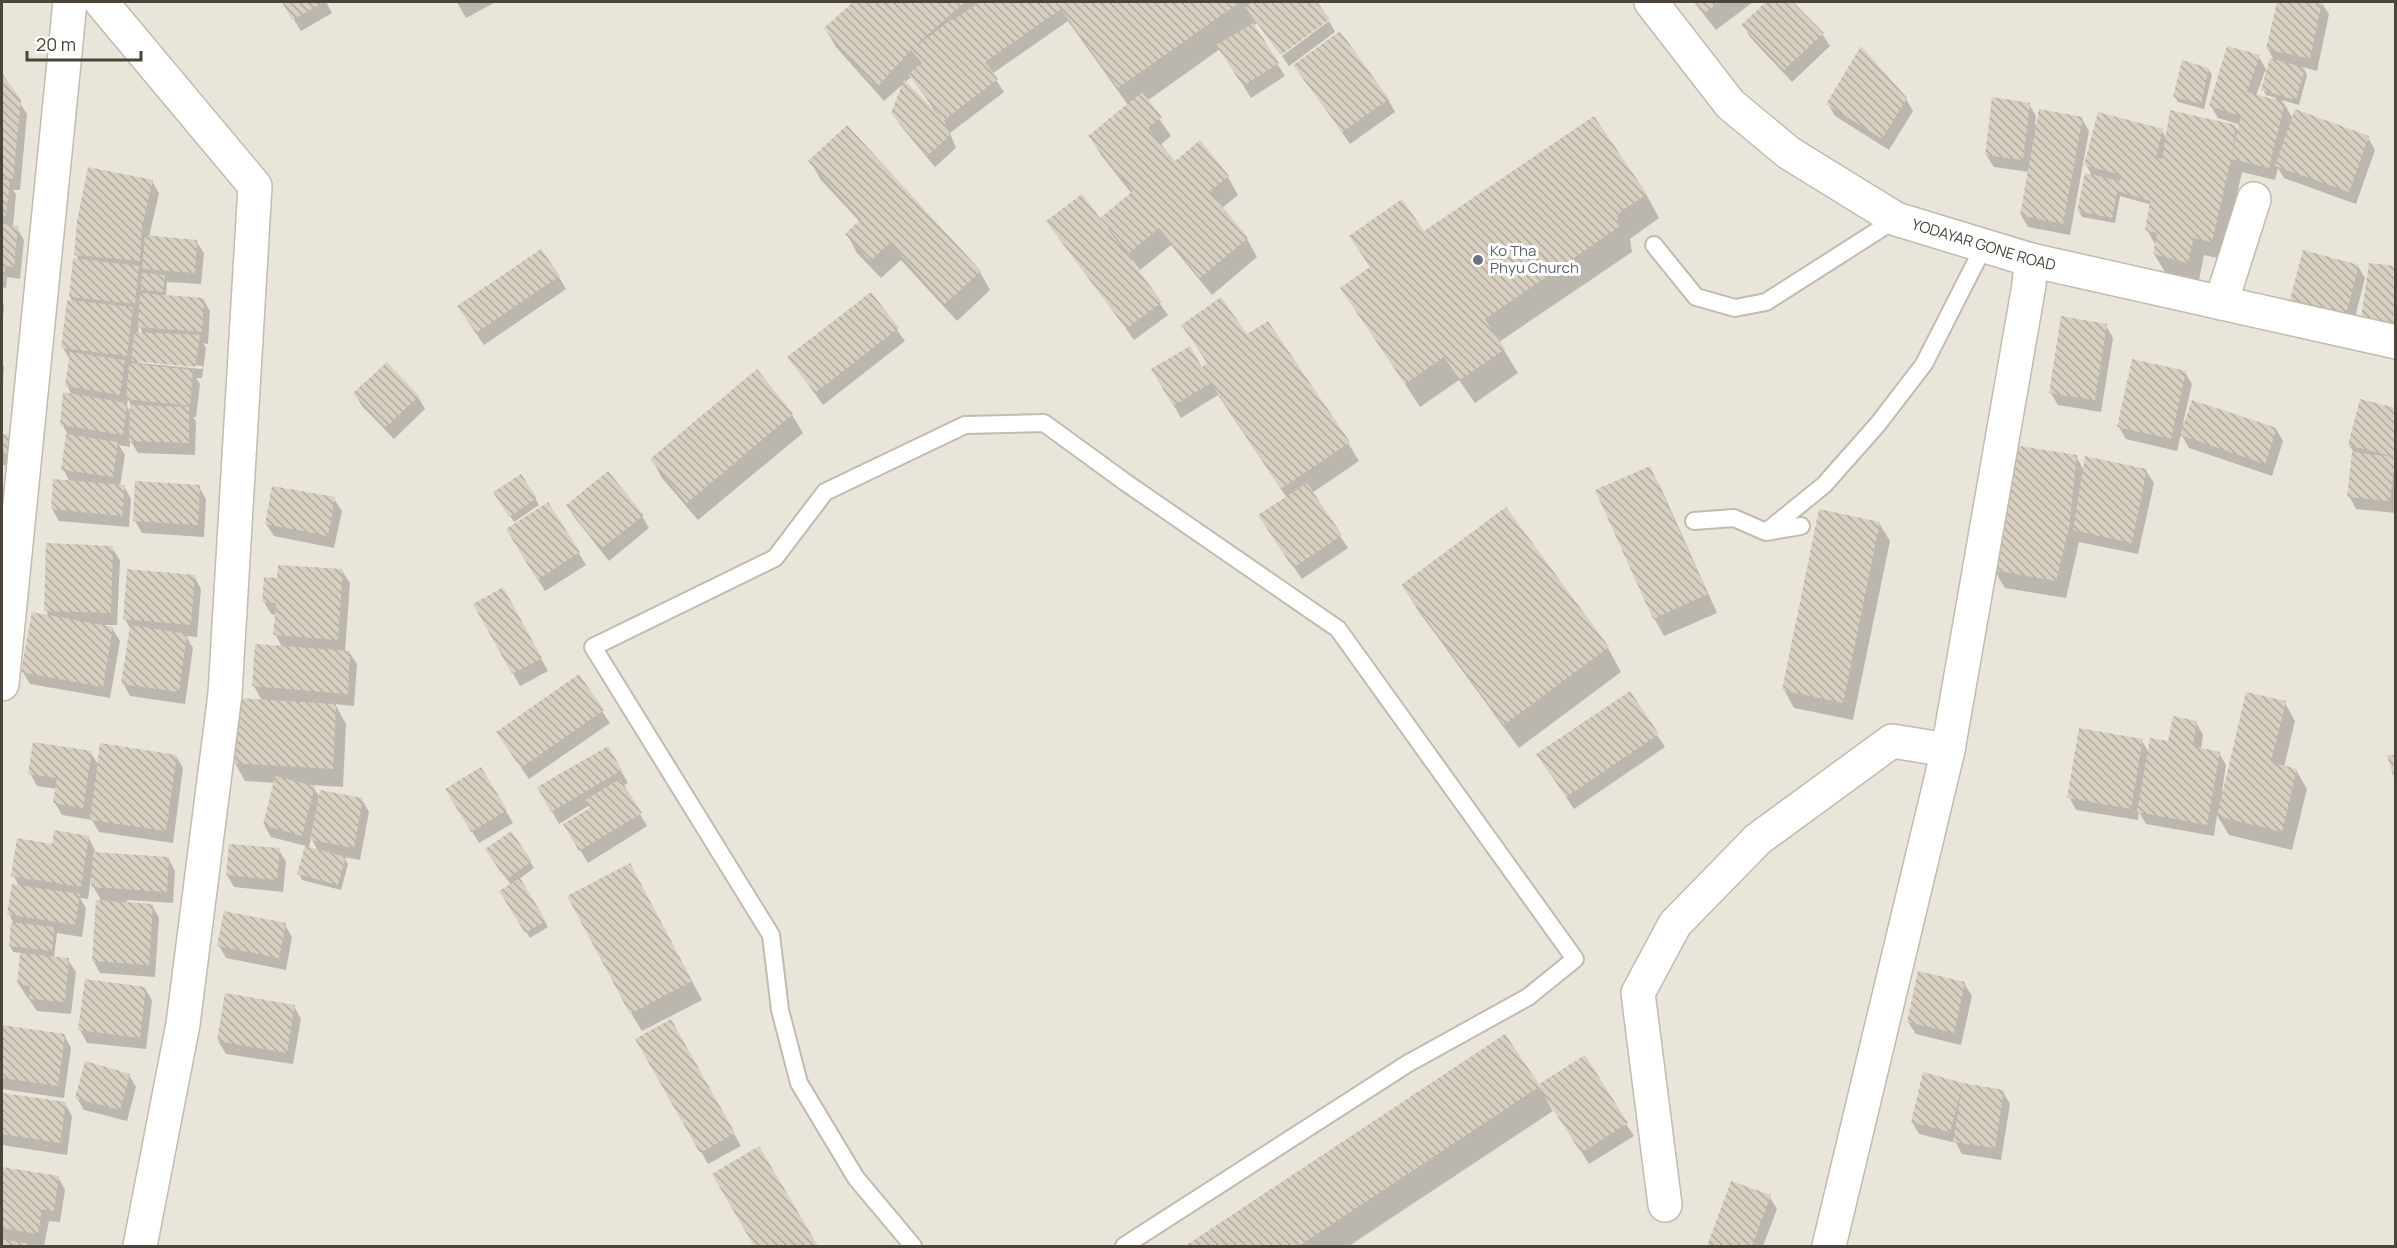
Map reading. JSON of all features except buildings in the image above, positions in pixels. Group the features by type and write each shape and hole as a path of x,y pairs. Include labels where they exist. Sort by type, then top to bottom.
{"street":[{"path":"2,684 70,2"},
{"path":"101,2 255,186 225,694 183,1024 140,1246"},
{"name":"YODAYAR GONE ROAD","path":"1651,2 1730,104 1789,153 1896,219 2031,260 2396,342"},
{"path":"2221,303 2254,200"},
{"path":"1829,1246 1948,750 2027,297 2031,260"},
{"path":"1665,1205 1638,993 1675,924 1758,839 1892,741 1948,750"}],"lane":[{"path":"1654,245 1696,297 1735,308 1766,302 1896,219"},
{"path":"1766,532 1824,485 1878,424 1924,364 1984,246"},
{"path":"913,1246 856,1178 799,1083 780,1010 771,935 593,648 775,558 825,492 965,425 1044,423 1125,482 1338,629 1575,959 1528,997 1407,1064 1124,1246"},
{"path":"1694,521 1734,518 1766,532 1801,526"}],"shaded area":[{"path":"2,2 2395,2 2395,1246 2,1246"}],"place":[{"name":"Ko Tha Phyu Church","path":"1478,260"}]}
